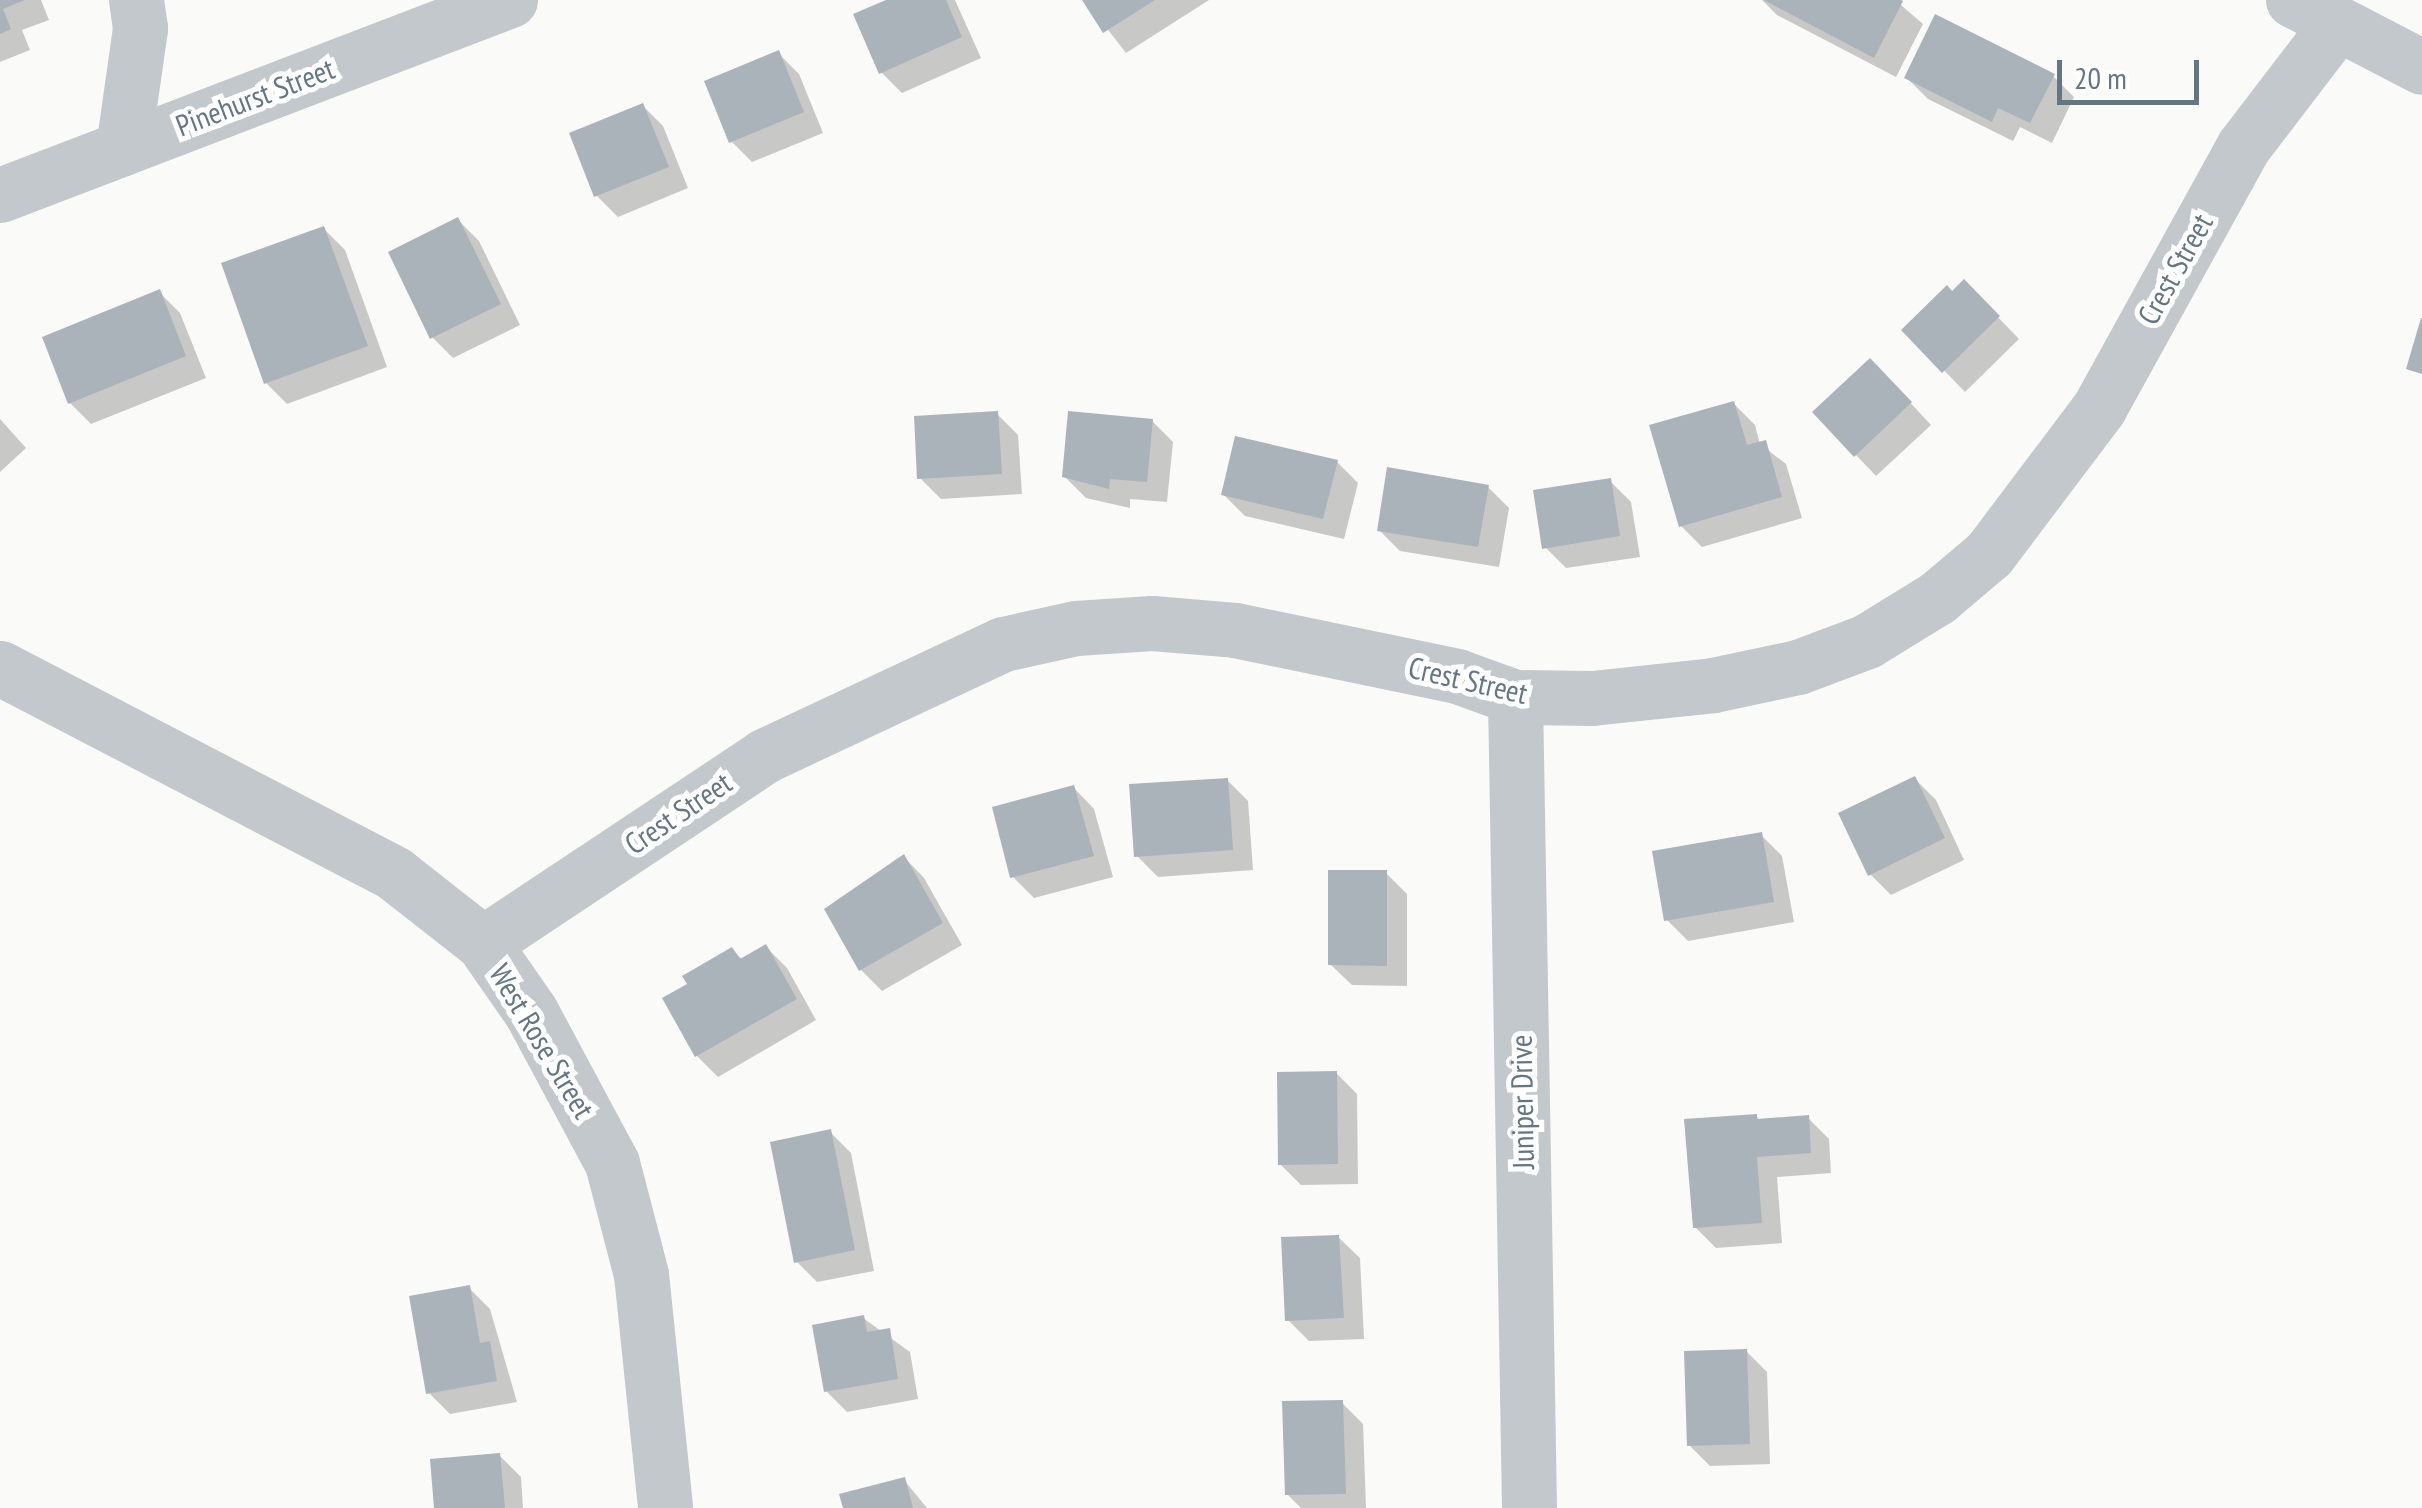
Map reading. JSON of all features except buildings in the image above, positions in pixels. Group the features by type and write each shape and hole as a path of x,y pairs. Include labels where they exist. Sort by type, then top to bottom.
{"street":[{"path":"123,148 140,28 136,0"},
{"name":"Pinehurst Street","path":"0,195 510,0"},
{"path":"2315,12 2422,66"},
{"name":"Crest Street","path":"483,943 764,756 1002,644 1076,628 1152,623 1235,630 1457,676 1514,696 1627,694 1798,667 1867,641 1937,598 1989,554 2098,408 2315,12"},
{"name":"West Rose Street","path":"0,668 395,874 483,943 531,1012 612,1163 641,1274 665,1508"},
{"name":"Juniper Drive","path":"1514,696 1530,1508"}]}
